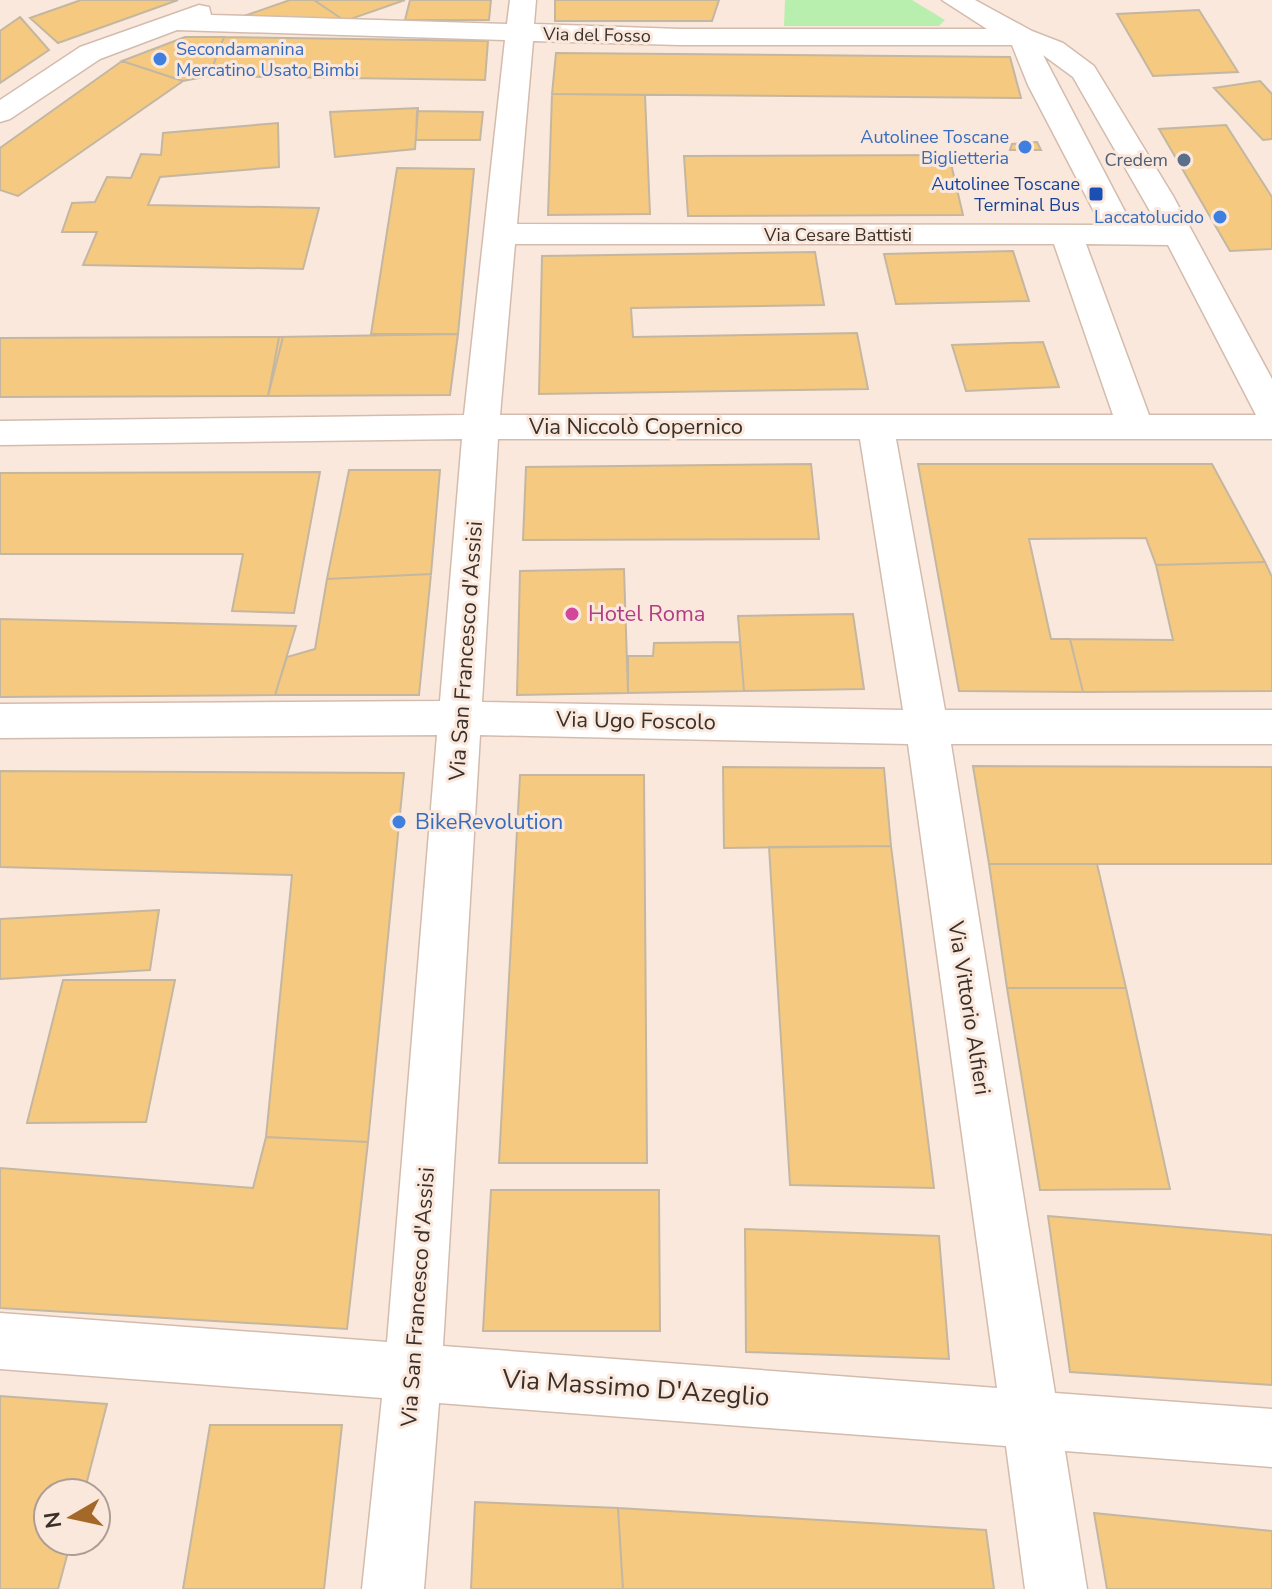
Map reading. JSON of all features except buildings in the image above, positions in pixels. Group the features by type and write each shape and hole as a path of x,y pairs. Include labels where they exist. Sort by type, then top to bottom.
{"street":[{"path":"0,113 90,53 235,0"},
{"path":"955,0 1022,37 1053,49 1084,72 1178,235 1272,412"},
{"name":"Via del Fosso","path":"172,22 523,16 1022,37"},
{"name":"Via San Francesco d'Assisi","path":"393,1589 413,1371 481,427 498,234 523,16"},
{"path":"1022,37 1042,85 1121,234"},
{"name":"Via Cesare Battisti","path":"498,234 1178,235"},
{"path":"1067,235 1135,427"},
{"name":"Via Niccolò Copernico","path":"0,433 481,427 1272,427"},
{"name":"Via Vittorio Alfieri","path":"876,427 927,727 1056,1589"},
{"name":"Via Ugo Foscolo","path":"0,721 461,718 927,727 1272,727"},
{"name":"Via Massimo D'Azeglio","path":"0,1341 1272,1438"}],"green space":[{"path":"785,0 912,0 945,20 939,26 784,26"}],"place":[{"name":"Secondamanina Mercatino Usato Bimbi","path":"160,59"},
{"name":"Autolinee Toscane Biglietteria","path":"1025,147"},
{"name":"Credem","path":"1184,160"},
{"name":"Autolinee Toscane Terminal Bus","path":"1096,194"},
{"name":"Laccatolucido","path":"1220,217"},
{"name":"Hotel Roma","path":"572,614"},
{"name":"BikeRevolution","path":"399,822"}]}
